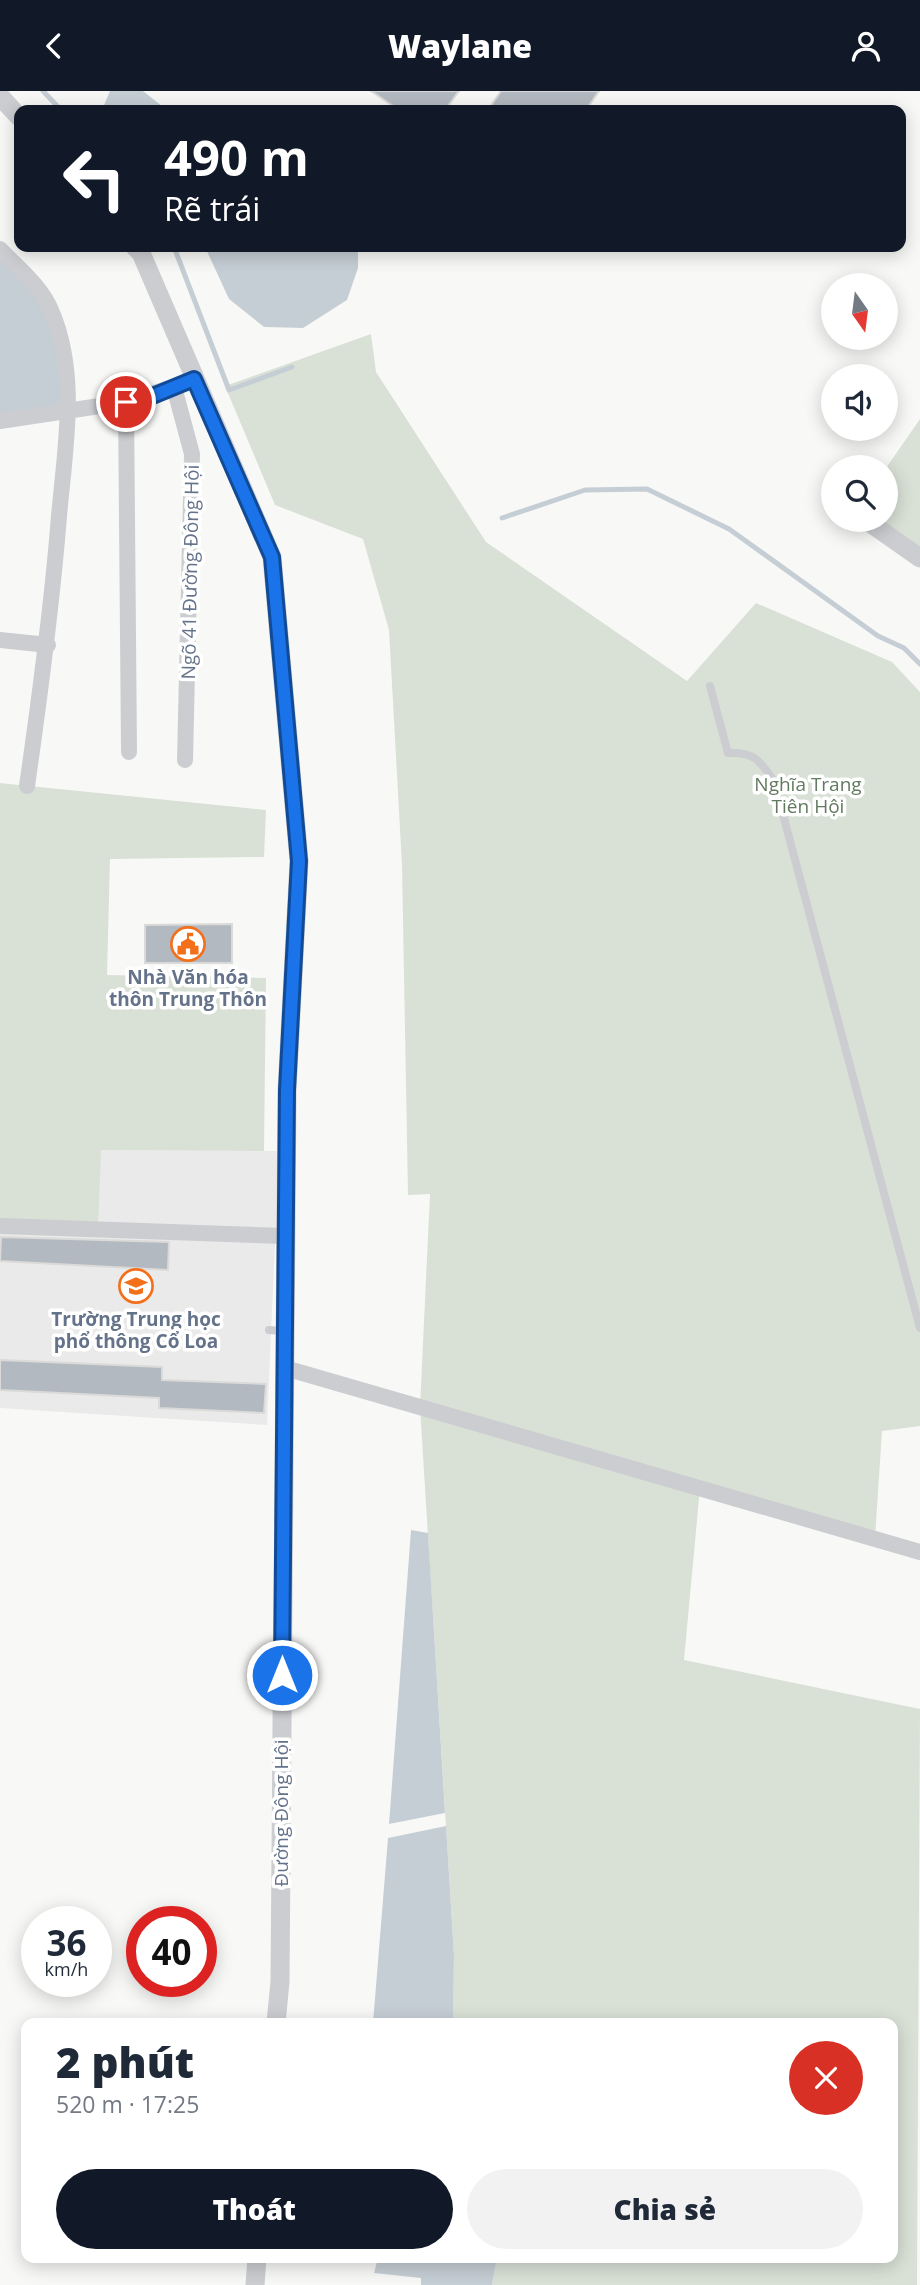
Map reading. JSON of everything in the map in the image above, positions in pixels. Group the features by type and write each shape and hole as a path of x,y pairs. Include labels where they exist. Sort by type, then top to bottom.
{"street":[{"path":"0,96 14,111"},
{"path":"0,249 37,288 51,309 63,352 69,410 48,645 27,786"},
{"name":"Đường Đông Hội","path":"140,252 272,557 299,861 287,1090 286,1236 277,1331 285,1368 280,1982 276,2018"},
{"path":"0,421 126,402 194,379"},
{"name":"Ngõ 41 Đường Đông Hội","path":"174,387 192,454 185,760"},
{"path":"126,402 129,752"},
{"path":"883,532 920,558"},
{"path":"0,640 48,645"},
{"path":"0,1226 286,1236"},
{"path":"285,1368 920,1552"},
{"path":"255,2285 257,2263"}],"lane":[{"path":"710,686 728,753 747,753 761,763 774,781 920,1328"}],"shaded area":[{"path":"110,91 143,91 161,105 104,105"},
{"path":"0,249 51,309 69,410 0,421"},
{"path":"207,252 358,252 358,268 347,300 303,328 264,327 229,299"},
{"path":"100,1150 286,1151 286,1236 98,1230"},
{"name":"Trường Trung học phổ thông Cổ Loa","path":"0,1231 275,1242 267,1425 0,1408"},
{"path":"411,1530 428,1533 445,1813 389,1824"},
{"path":"446,1826 454,1956 453,2018 373,2018 388,1838"},
{"path":"376,2263 496,2263 492,2285 421,2285 421,2278 374,2273"}],"green space":[{"name":"Nghĩa Trang Tiên Hội","path":"371,334 376,372 486,542 687,681 756,603 892,662 920,692 920,1426 882,1431 875,1538 700,1488 684,1660 920,1709 917,2285 492,2285 496,2263 898,2263 898,2018 453,2018 454,1956 420,1407 430,1194 408,1195 402,865 389,630 363,539 275,505 225,386"},
{"path":"920,419 920,558 883,532 898,532 898,455 895,455"},
{"path":"0,783 266,810 264,857 110,859 107,975 266,978 264,1151 101,1150 98,1230 0,1225"}],"building":[{"path":"371,91 459,91 449,105 392,105"},
{"path":"501,91 599,91 589,105 491,105"},
{"name":"Nhà Văn hóa thôn Trung Thôn","path":"232,924 232,963 145,963 145,925"},
{"path":"1,1237 169,1242 168,1270 0,1261"},
{"path":"0,1360 162,1367 162,1380 266,1384 264,1413 159,1408 159,1398 0,1390"}],"waterway":[{"path":"43,91 56,105"},
{"path":"176,252 229,390 292,367"},
{"path":"502,518 585,490 647,489 729,529 878,636 904,648 920,664"}],"place":[{"name":"Nhà Văn hóa thôn Trung Thôn","path":"188,944"},
{"name":"Trường Trung học phổ thông Cổ Loa","path":"136,1286"}],"route":[{"path":"126,402 155,395 194,379 218,428 272,557 299,861 287,1090 282,1675"}]}
